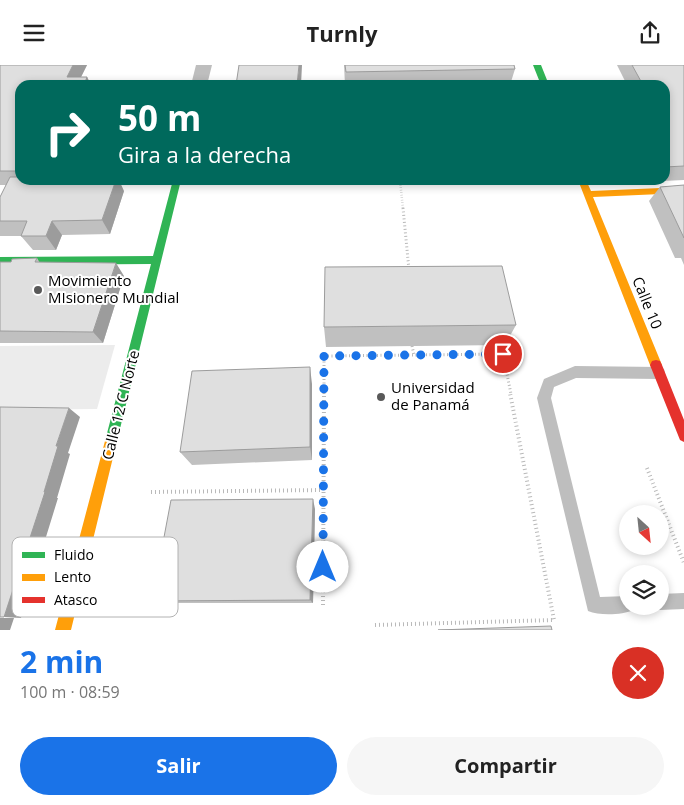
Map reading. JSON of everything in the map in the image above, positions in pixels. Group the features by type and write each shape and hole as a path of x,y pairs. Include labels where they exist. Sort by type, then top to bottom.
{"street":[{"path":"200,80 204,65"},
{"path":"537,65 543,80"},
{"name":"Calle 12 C Norte","path":"87,537 176,185"},
{"name":"Calle 10","path":"584,185 684,436"},
{"path":"588,194 684,191"},
{"path":"0,261 158,260"},
{"name":"Calle 12 C Norte","path":"63,630 66,617"}],"lane":[{"path":"619,604 594,605 544,398 549,383 575,372 659,373"},
{"path":"669,602 684,601"}],"path":[{"path":"401,185 410,278"},
{"path":"412,346 414,355"},
{"path":"323,605 324,356 503,354 554,619 375,625"},
{"path":"647,468 684,563"},
{"path":"151,492 322,489"}],"shaded area":[{"path":"115,345 97,409 0,410 0,346"}],"building":[{"path":"0,65 73,65 67,77 87,77 86,80 15,80 15,171 0,171"},
{"path":"239,65 299,65 298,80 237,80"},
{"path":"345,65 514,65 515,69 346,72"},
{"path":"632,65 684,65 684,166 670,167 670,80 640,80"},
{"path":"10,177 15,177 15,185 114,185 102,220 52,221 46,236 21,236 27,221 0,221 0,197"},
{"path":"684,185 684,238 660,187"},
{"path":"37,258 35,262 116,263 93,332 0,331 0,262 11,262 12,259"},
{"path":"502,266 516,325 324,327 325,267"},
{"path":"310,367 310,447 180,452 192,371"},
{"path":"0,407 69,408 56,446 58,446 30,537 12,537 12,593 4,617 0,617"},
{"path":"313,499 310,600 178,601 178,537 164,537 171,500"},
{"path":"551,626 552,630 438,630"}],"traffic: fast":[{"path":"537,65 543,80"},
{"path":"111,441 176,185"},
{"path":"0,261 158,260"}],"traffic: slow":[{"path":"584,185 656,365"},
{"path":"588,194 684,190"},
{"path":"87,537 111,441"},
{"path":"63,630 66,617"}],"traffic: jam":[{"path":"656,365 684,436"}],"place":[{"name":"Movimiento MIsionero Mundial","path":"38,290"},
{"name":"Universidad de Panamá","path":"381,397"}],"route":[{"path":"323,567 324,356 503,354"}]}
